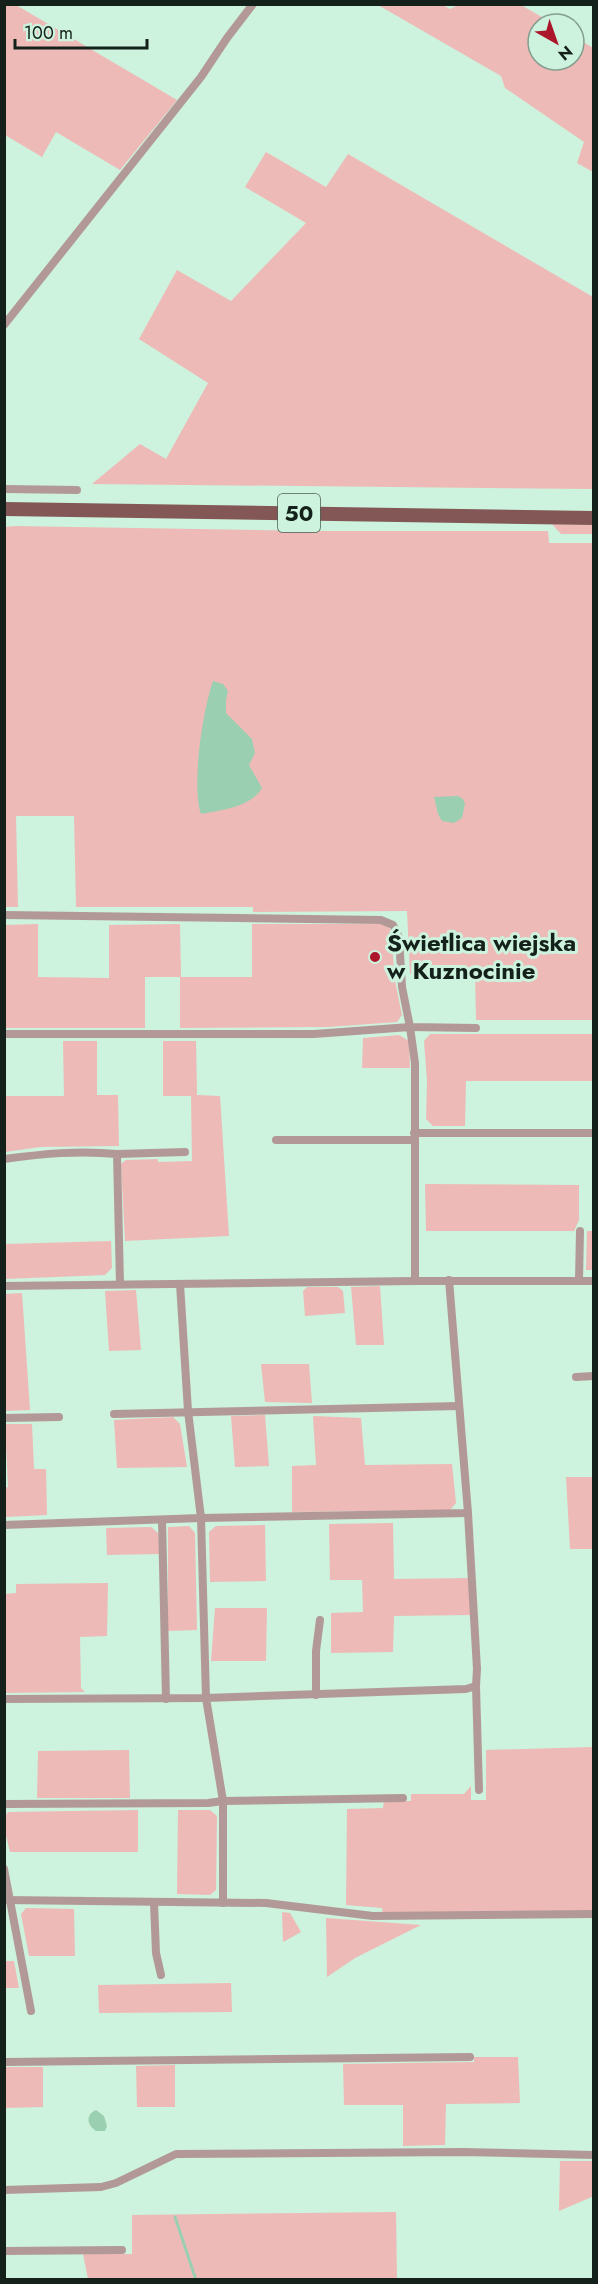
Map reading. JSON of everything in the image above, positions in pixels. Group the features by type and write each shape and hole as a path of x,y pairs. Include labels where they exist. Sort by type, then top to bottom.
{"main road":[{"name":"50","path":"4,509 594,518"}],"street":[{"path":"4,325 52,262 195,86 253,4"},
{"path":"4,489 77,490"},
{"path":"4,915 387,922 393,925 399,937 402,987 415,1063 415,1281"},
{"path":"4,1034 314,1034 410,1027 476,1028"},
{"path":"276,1140 594,1133"},
{"path":"4,1159 46,1154 185,1152"},
{"path":"117,1154 120,1284"},
{"path":"579,1281 580,1231"},
{"path":"449,1280 468,1513 477,1669 479,1790"},
{"path":"4,1286 449,1280 594,1281"},
{"path":"180,1284 188,1411 201,1518 206,1698 223,1801 223,1902"},
{"path":"576,1377 594,1376"},
{"path":"114,1414 459,1406"},
{"path":"4,1418 59,1417"},
{"path":"4,1525 201,1518 468,1513"},
{"path":"162,1520 166,1699"},
{"path":"316,1695 316,1652 320,1620"},
{"path":"4,1699 166,1699 316,1695 466,1689 476,1686"},
{"path":"4,1804 208,1803 403,1798"},
{"path":"4,1869 8,1900 32,2011"},
{"path":"8,1900 275,1904 373,1916 594,1914"},
{"path":"154,1903 156,1953 161,1976"},
{"path":"4,2062 470,2057"},
{"path":"4,2190 101,2187 116,2183 176,2154 463,2152 594,2155"},
{"path":"4,2251 122,2250"}],"shaded area":[{"path":"4,5 16,5 177,100 120,170 56,132 42,157 5,135"},
{"path":"378,5 443,5 450,9 458,5 521,5 533,12 526,12 526,72 586,72 586,44 593,48 593,172 577,163 584,142 505,88 501,76"},
{"path":"266,152 326,187 348,154 593,297 593,489 92,484 140,444 166,459 208,383 139,339 177,270 231,301 306,223 245,187"},
{"path":"552,524 593,525 593,534 561,534"},
{"path":"4,527 323,531 548,531 549,543 593,543 593,1020 476,1020 475,974 410,974 407,911 253,912 253,907 76,907 74,816 16,816 18,907 5,907"},
{"path":"213,681 223,684 228,691 226,713 252,739 255,753 249,765 262,788 251,800 243,804 201,814 198,802 198,767 206,710"},
{"path":"458,796 465,804 462,818 454,823 442,821 434,797"},
{"path":"38,924 38,977 109,978 109,925 180,924 181,977 252,977 252,924 385,924 392,931 394,976 402,1015 397,1022 329,1027 180,1028 180,977 145,977 145,1028 5,1028 4,925"},
{"path":"430,1034 593,1034 593,1081 466,1081 465,1126 433,1126 426,1119 427,1081 424,1041"},
{"path":"399,1035 409,1041 410,1068 362,1068 363,1038"},
{"path":"63,1041 97,1041 97,1095 118,1095 119,1146 40,1147 5,1152 5,1096 64,1096"},
{"path":"163,1041 196,1041 197,1095 220,1096 229,1236 125,1241 121,1164 126,1160 192,1161 191,1096 163,1096"},
{"path":"425,1184 579,1185 579,1220 574,1231 426,1231"},
{"path":"587,1231 593,1231 593,1270 586,1270"},
{"path":"111,1241 112,1268 105,1275 5,1279 5,1244"},
{"path":"380,1286 384,1345 356,1345 351,1287"},
{"path":"307,1287 338,1287 343,1291 345,1313 305,1316 303,1291"},
{"path":"136,1290 141,1350 109,1351 105,1291"},
{"path":"22,1293 30,1410 5,1411 5,1294"},
{"path":"261,1364 309,1364 312,1403 265,1402"},
{"path":"265,1415 269,1466 235,1467 231,1416"},
{"path":"313,1416 361,1418 365,1465 452,1464 456,1503 450,1510 292,1512 292,1466 316,1465"},
{"path":"173,1417 180,1424 187,1467 117,1468 114,1420"},
{"path":"5,1424 32,1424 34,1469 46,1469 47,1515 5,1517 5,1488 8,1487"},
{"path":"566,1477 593,1477 593,1549 570,1549"},
{"path":"393,1523 394,1579 469,1578 471,1615 394,1616 393,1652 331,1653 331,1613 363,1612 362,1580 330,1580 329,1524"},
{"path":"265,1525 266,1581 210,1582 209,1532 216,1526"},
{"path":"189,1526 195,1533 197,1630 168,1631 168,1527"},
{"path":"151,1527 158,1533 160,1554 107,1555 106,1528"},
{"path":"108,1583 107,1636 80,1637 81,1688 85,1692 5,1693 5,1594 16,1593 16,1584"},
{"path":"215,1608 267,1608 266,1661 211,1661"},
{"path":"593,1747 593,1911 383,1914 382,1908 346,1905 347,1809 383,1808 384,1801 411,1801 411,1794 464,1794 471,1786 471,1800 486,1800 486,1750"},
{"path":"129,1750 130,1798 37,1798 38,1751"},
{"path":"138,1810 138,1852 10,1852 5,1826 8,1812"},
{"path":"178,1810 210,1810 217,1816 216,1890 210,1895 177,1894"},
{"path":"26,1908 74,1909 75,1956 29,1956 21,1914"},
{"path":"282,1912 290,1913 301,1932 283,1942"},
{"path":"326,1918 421,1925 355,1958 327,1977"},
{"path":"4,1961 14,1961 19,1988 5,1988"},
{"path":"231,1983 232,2012 99,2013 98,1985"},
{"path":"474,2057 518,2057 520,2103 446,2104 445,2145 403,2146 403,2105 344,2105 343,2064 474,2062"},
{"path":"175,2065 175,2107 137,2107 136,2066"},
{"path":"5,2067 43,2067 43,2107 5,2108"},
{"path":"96,2110 104,2116 107,2126 105,2131 96,2131 89,2123 90,2115"},
{"path":"560,2161 593,2161 594,2196 559,2211"},
{"path":"396,2212 397,2279 88,2279 83,2254 132,2254 132,2215"}],"waterway":[{"path":"175,2217 196,2280"}],"place":[{"name":"Świetlica wiejska w Kuznocinie","path":"375,957"}]}
